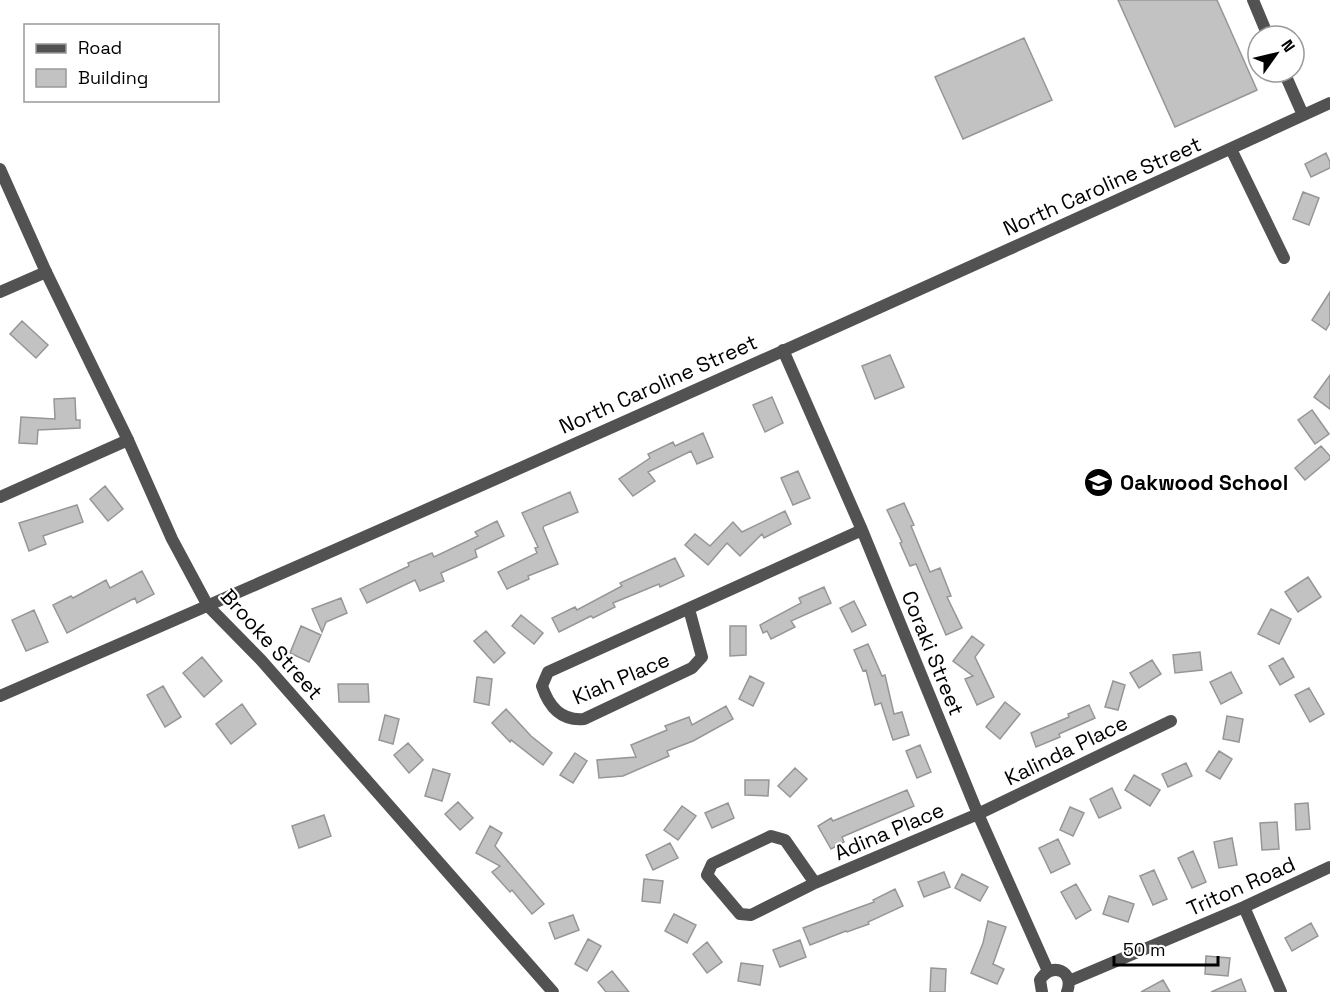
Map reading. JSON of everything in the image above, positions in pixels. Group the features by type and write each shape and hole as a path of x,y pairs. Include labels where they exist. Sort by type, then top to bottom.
{"street":[{"path":"1252,0 1263,24"},
{"path":"1289,84 1303,115"},
{"name":"North Caroline Street","path":"0,696 783,350 1330,103"},
{"path":"1231,149 1284,258"},
{"name":"Brooke Street","path":"0,169 46,272 128,440 172,539 208,606 261,660 553,992"},
{"path":"0,292 46,272"},
{"name":"Coraki Street","path":"783,350 862,531 978,814 1048,971"},
{"path":"0,497 128,440"},
{"name":"Kiah Place","path":"689,609 702,657 692,668 584,718 572,720 560,713 546,699 542,686 548,672 862,531"},
{"name":"Kalinda Place","path":"978,814 1171,721"},
{"name":"Adina Place","path":"815,883 785,840 771,836 712,864 707,875 740,914 751,915 815,883 978,814"},
{"name":"Triton Road","path":"1068,987 1330,867"},
{"path":"1244,907 1281,992"},
{"path":"1042,992 1040,980 1048,971 1059,970 1067,976 1068,987"}],"building":[{"path":"1118,0 1217,0 1246,65 1246,84 1254,84 1257,90 1175,127"},
{"path":"1024,38 1052,100 963,139 935,77"},
{"path":"1326,153 1330,168 1311,177 1305,164"},
{"path":"1303,192 1319,198 1309,225 1293,219"},
{"path":"1330,292 1330,323 1326,330 1312,320"},
{"path":"22,321 48,345 36,358 10,334"},
{"path":"890,355 904,387 875,399 862,366"},
{"path":"1330,375 1330,409 1314,397"},
{"path":"772,397 783,423 765,432 753,405"},
{"path":"75,398 76,420 80,420 80,428 38,430 37,444 19,443 21,417 55,419 54,399"},
{"path":"1312,410 1329,434 1315,444 1298,420"},
{"path":"703,433 713,457 697,464 691,451 648,472 655,481 633,496 619,479 650,458 648,454 673,442 675,446"},
{"path":"1321,446 1330,459 1305,480 1295,468"},
{"path":"798,471 810,498 793,505 781,478"},
{"path":"105,486 123,509 108,521 90,499"},
{"path":"570,492 578,512 543,528 558,564 528,576 529,579 507,589 498,572 537,553 535,548 538,547 522,513"},
{"path":"904,503 930,572 940,568 951,596 947,597 962,628 946,635 916,564 910,566 887,510"},
{"path":"77,505 83,522 43,536 46,544 29,551 19,523"},
{"path":"785,511 791,524 764,538 762,534 740,556 727,543 708,565 685,545 695,534 710,546 733,522 742,532"},
{"path":"497,521 504,536 475,550 477,557 441,573 444,581 420,591 415,580 367,603 360,589 409,566 408,563 432,553 434,557 478,536 475,532"},
{"path":"675,558 684,576 613,603 615,607 559,632 552,618 575,607 577,610 622,586 620,583"},
{"path":"142,571 154,594 137,603 135,598 67,633 53,605 71,596 73,598 106,580 110,588"},
{"path":"1308,577 1321,597 1298,612 1285,592"},
{"path":"824,587 831,603 791,621 795,627 771,639 767,631 763,633 760,625 801,603 799,598"},
{"path":"341,598 347,613 326,622 322,632 312,609"},
{"path":"854,601 866,625 852,632 840,608"},
{"path":"1271,609 1291,619 1279,644 1258,634"},
{"path":"34,610 48,642 26,651 12,620"},
{"path":"521,615 543,633 534,644 512,626"},
{"path":"301,626 321,635 309,662 290,653"},
{"path":"730,626 746,626 746,655 730,656"},
{"path":"486,631 505,653 494,663 474,641"},
{"path":"972,636 984,645 975,657 994,697 977,705 965,679 973,676 953,661"},
{"path":"868,644 882,676 885,675 894,714 902,712 909,735 893,740 881,703 875,705 866,670 863,671 854,650"},
{"path":"1200,652 1202,670 1175,673 1173,655"},
{"path":"202,657 222,681 204,697 183,673"},
{"path":"1283,658 1294,677 1280,685 1269,666"},
{"path":"1152,660 1161,674 1139,688 1130,673"},
{"path":"1231,672 1242,693 1221,704 1210,682"},
{"path":"750,676 764,683 753,706 739,699"},
{"path":"477,677 492,679 489,705 474,702"},
{"path":"1113,681 1125,685 1118,710 1105,707"},
{"path":"338,684 368,684 369,702 339,702"},
{"path":"163,686 181,717 165,727 147,695"},
{"path":"1309,688 1324,714 1310,722 1295,695"},
{"path":"1005,702 1020,714 1000,739 986,727"},
{"path":"242,704 256,724 231,744 216,724"},
{"path":"1089,705 1095,718 1036,747 1031,733 1069,717 1068,714"},
{"path":"726,706 733,719 693,741 667,751 669,756 623,776 599,778 597,760 636,757 631,745 667,730 665,726 689,717 692,725"},
{"path":"506,709 531,736 552,753 543,765 511,740 510,742 492,723"},
{"path":"385,715 399,719 393,744 379,740"},
{"path":"1227,716 1243,719 1239,742 1223,739"},
{"path":"408,743 423,760 409,773 394,755"},
{"path":"920,745 931,772 917,778 906,751"},
{"path":"1219,751 1232,759 1220,779 1206,771"},
{"path":"575,753 587,761 573,783 560,775"},
{"path":"1186,763 1192,776 1168,787 1162,774"},
{"path":"795,768 807,779 790,797 778,786"},
{"path":"433,769 450,774 442,801 425,796"},
{"path":"1134,775 1160,790 1150,806 1125,790"},
{"path":"745,780 769,780 768,796 745,795"},
{"path":"1112,788 1121,808 1099,818 1090,799"},
{"path":"907,790 914,806 842,837 844,842 831,849 818,826 831,818 833,821"},
{"path":"458,802 473,818 460,830 445,814"},
{"path":"728,803 734,818 712,828 705,813"},
{"path":"1308,803 1310,829 1296,830 1295,804"},
{"path":"682,806 696,816 678,840 664,830"},
{"path":"1070,807 1084,813 1073,836 1060,830"},
{"path":"324,815 331,836 299,848 292,826"},
{"path":"1277,822 1279,849 1262,850 1260,823"},
{"path":"490,826 502,833 495,846 544,904 532,914 512,890 510,892 492,872 500,866 476,853"},
{"path":"1232,838 1237,865 1219,868 1214,842"},
{"path":"1058,839 1070,864 1051,873 1039,848"},
{"path":"670,843 678,858 653,870 646,855"},
{"path":"1193,851 1206,882 1192,888 1178,858"},
{"path":"1154,870 1167,899 1153,905 1140,876"},
{"path":"944,872 950,887 924,897 918,882"},
{"path":"962,874 988,887 980,901 955,888"},
{"path":"644,879 663,881 660,903 642,901"},
{"path":"1076,884 1091,910 1076,919 1061,892"},
{"path":"895,889 903,906 868,922 869,924 810,945 803,928 874,902 873,900"},
{"path":"1109,896 1134,904 1128,922 1103,914"},
{"path":"674,914 696,925 687,943 665,931"},
{"path":"573,915 579,930 555,939 549,923"},
{"path":"988,921 1006,927 993,964 1004,969 997,984 971,973 983,943"},
{"path":"1311,923 1318,936 1292,951 1285,938"},
{"path":"588,939 601,946 587,971 575,964"},
{"path":"800,940 806,957 780,967 773,950"},
{"path":"707,942 722,962 707,973 693,954"},
{"path":"1206,956 1230,958 1228,976 1205,974"},
{"path":"741,963 763,966 760,985 738,981"},
{"path":"931,968 946,969 945,992 930,992"},
{"path":"612,971 629,992 606,992 598,982"},
{"path":"1241,979 1246,992 1211,992"},
{"path":"1163,980 1170,992 1141,992"}],"place":[{"name":"Oakwood School","path":"1099,482"}]}
